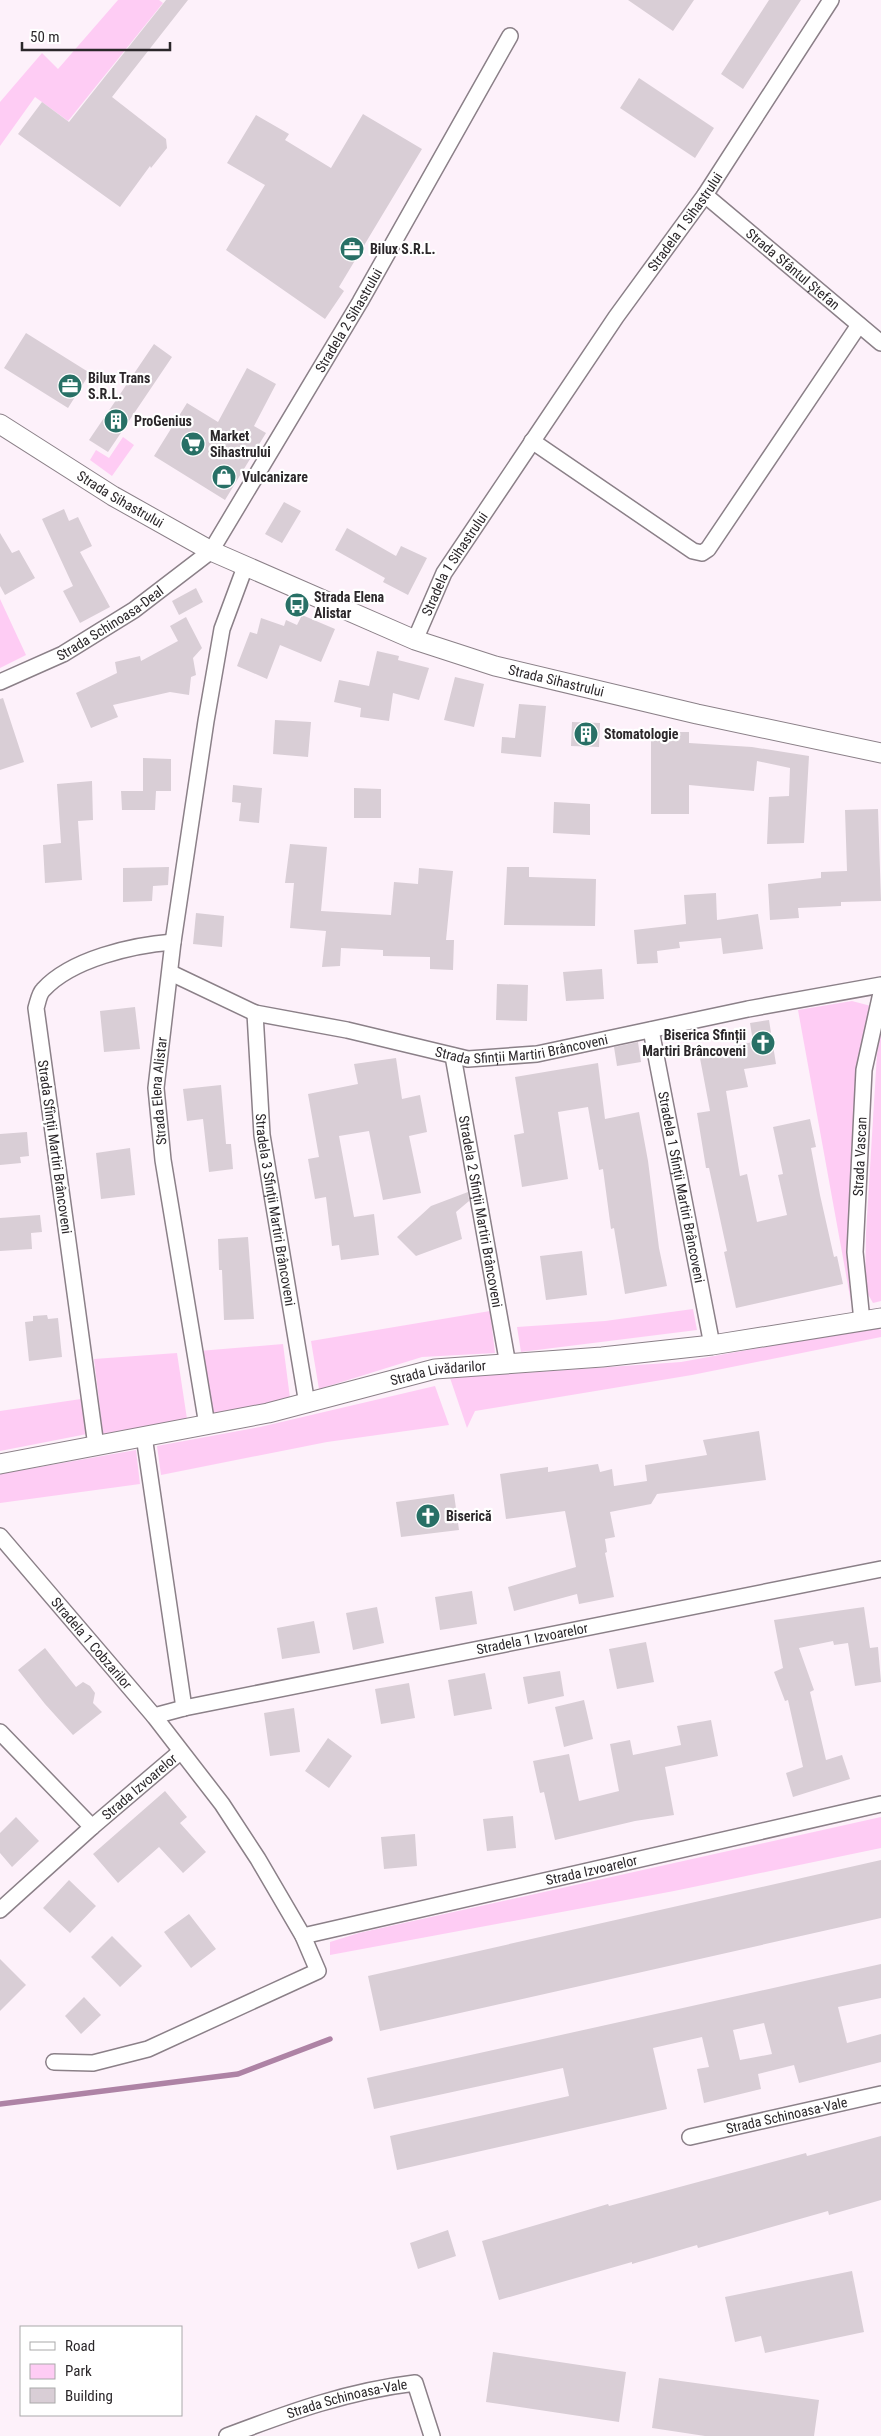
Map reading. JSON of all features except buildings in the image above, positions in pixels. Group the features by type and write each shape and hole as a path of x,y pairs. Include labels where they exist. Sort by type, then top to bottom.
{"street":[{"name":"Stradela 1 Sihastrului","path":"415,640 444,574 616,317 705,194 831,0"},
{"name":"Stradela 2 Sihastrului","path":"212,551 360,302 510,36"},
{"name":"Strada Sfântul Ștefan","path":"705,194 881,343"},
{"path":"532,441 693,551 702,553 708,549 859,325"},
{"name":"Strada Sihastrului","path":"0,424 113,496 212,551 415,640 495,666 697,714 881,753"},
{"name":"Strada Schinoasa-Deal","path":"0,682 64,654 134,610 212,551"},
{"name":"Strada Elena Alistar","path":"207,1424 163,1160 156,1088 171,973 173,942 200,757 222,629 246,566"},
{"name":"Strada Sfînții Martiri Brâncoveni","path":"96,1446 36,1008 42,991 54,979 79,965 123,950 173,942"},
{"name":"Strada Sfinții Martiri Brâncoveni","path":"171,973 254,1013 348,1030 468,1059 537,1054 748,1008 881,985"},
{"name":"Strada Vascan","path":"862,1321 855,1252 864,1070 881,994"},
{"name":"Stradela 3 Sfinții Martiri Brâncoveni","path":"254,1013 262,1135 307,1404"},
{"name":"Stradela 1 Sfinții Martiri Brâncoveni","path":"651,1030 712,1345"},
{"name":"Stradela 2 Sfinții Martiri Brâncoveni","path":"453,1056 508,1365"},
{"name":"Strada Livădarilor","path":"0,1464 307,1404 435,1369 508,1365 712,1345 881,1318"},
{"path":"144,1436 184,1708"},
{"name":"Stradela 1 Cobzarilor","path":"0,1536 154,1716 180,1752"},
{"name":"Stradela 1 Izvoarelor","path":"154,1716 184,1708 881,1569"},
{"path":"0,1732 92,1827"},
{"name":"Strada Izvoarelor","path":"0,1910 92,1827 180,1752 222,1804 258,1859 303,1936 318,1971 148,2049 93,2063 54,2062"},
{"name":"Strada Izvoarelor","path":"303,1936 881,1804"},
{"name":"Strada Schinoasa-Vale","path":"690,2137 881,2094"},
{"name":"Strada Schinoasa-Vale","path":"227,2436 308,2406 385,2387 415,2383 432,2436"}],"green space":[{"path":"118,0 159,0 163,3 68,121 35,97 0,146 0,102 42,53 58,69"},
{"path":"123,437 134,445 112,476 90,460 96,450 109,458"},
{"path":"0,599 26,655 0,668"},
{"path":"852,1001 871,1006 849,1251 851,1302 798,1010"},
{"path":"881,1029 881,1301 873,1303 865,1289 866,1233 877,1054"},
{"path":"693,1309 697,1330 521,1352 517,1327 605,1321"},
{"path":"490,1311 495,1353 422,1357 319,1389 311,1341"},
{"path":"875,1327 881,1330 881,1337 692,1375 475,1411 467,1428 450,1378 681,1362"},
{"path":"283,1344 290,1398 210,1415 199,1351"},
{"path":"177,1353 187,1419 103,1434 94,1359"},
{"path":"435,1386 449,1425 327,1442 161,1475 157,1446 260,1427"},
{"path":"81,1399 87,1434 0,1451 0,1411"},
{"path":"136,1450 140,1484 0,1503 0,1474"},
{"path":"881,1817 881,1848 674,1891 330,1955 330,1942 359,1933"}],"waterway":[{"path":"0,2104 238,2074 330,2039"}],"place":[{"name":"Bilux S.R.L.","path":"352,249"},
{"name":"Bilux Trans S.R.L.","path":"70,386"},
{"name":"ProGenius","path":"116,421"},
{"name":"Market Sihastrului","path":"193,444"},
{"name":"Vulcanizare","path":"224,477"},
{"name":"Strada Elena Alistar","path":"297,605"},
{"name":"Stomatologie","path":"586,734"},
{"name":"Biserica Sfinții Martiri Brâncoveni","path":"763,1043"},
{"name":"Biserică","path":"428,1516"}]}
